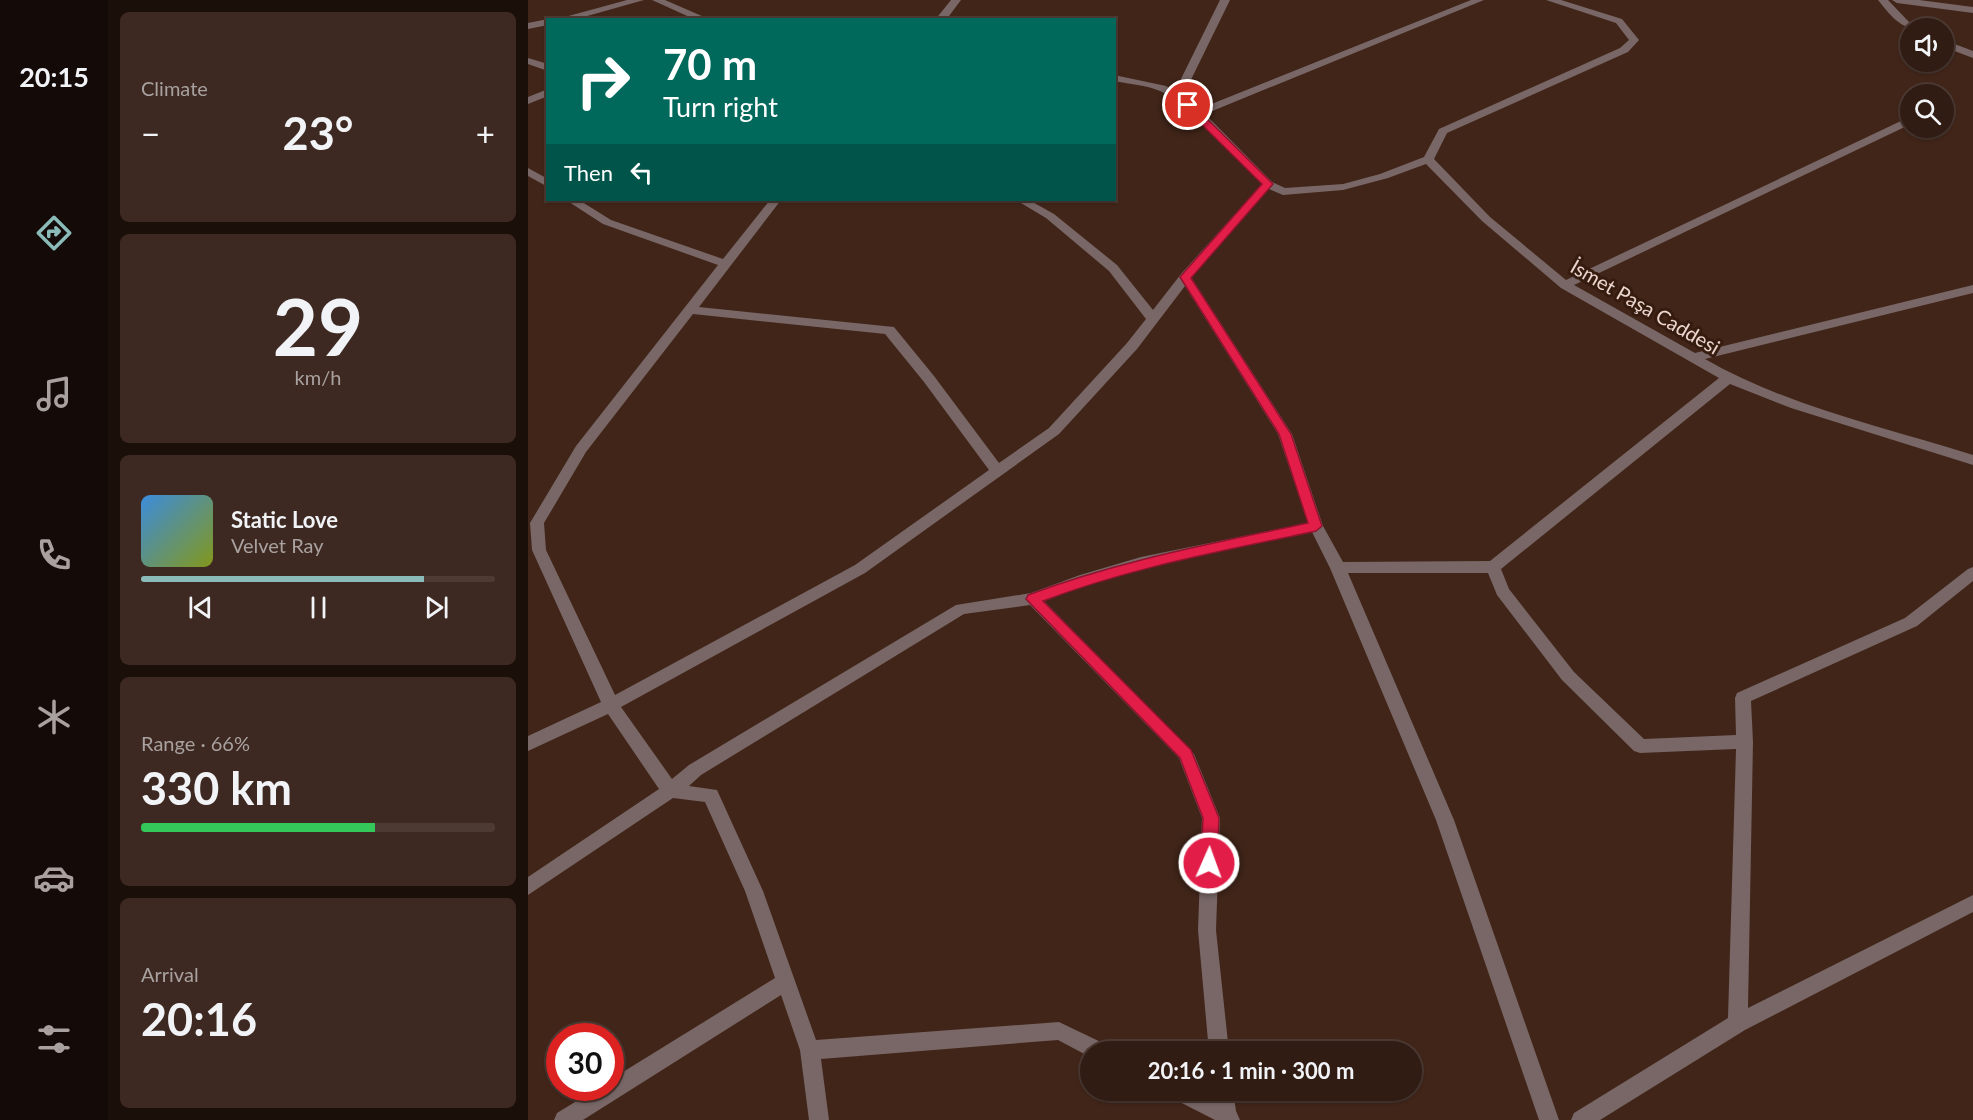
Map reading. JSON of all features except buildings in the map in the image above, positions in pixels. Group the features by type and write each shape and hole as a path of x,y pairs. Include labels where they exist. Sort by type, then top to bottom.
{"street":[{"path":"567,18 639,0"},
{"path":"657,0 701,18"},
{"path":"942,18 956,0"},
{"path":"1177,97 1225,0"},
{"path":"1198,113 1479,0"},
{"path":"1116,78 1162,88 1177,97 1198,113 1268,184 1283,192 1323,187 1342,188 1428,159 1443,131 1624,50 1634,40 1618,21 1551,0"},
{"path":"1883,0 1900,18"},
{"path":"1897,0 1973,10"},
{"path":"528,26 546,22"},
{"path":"1954,47 1973,55"},
{"path":"528,61 546,67"},
{"path":"528,101 546,93"},
{"path":"1565,285 1900,125"},
{"name":"İsmet Paşa Caddesi","path":"1428,159 1486,219 1565,285 1728,378 1796,405 1973,460"},
{"path":"528,171 546,183"},
{"path":"528,744 611,705 860,569 1054,431 1132,346 1185,277 1268,184"},
{"path":"574,201 607,222 726,264"},
{"path":"775,201 581,449 533,524 539,550 611,705 670,791 711,795 754,891 810,1050 819,1120"},
{"path":"1022,201 1050,216 1113,268 1153,319"},
{"path":"1185,277 1285,434 1316,526 1338,568 1445,819 1549,1120"},
{"path":"1693,358 1973,290"},
{"path":"690,310 889,330 929,379 997,471"},
{"path":"1338,568 1493,567 1728,378"},
{"path":"528,887 670,791 695,770 961,609 1033,599 1085,579 1141,563 1316,526"},
{"path":"1493,567 1502,591 1568,676 1640,746 1745,742"},
{"path":"1738,1023 1745,742 1743,698 1911,622 1973,573"},
{"path":"1033,599 1186,754 1211,818 1207,930 1218,1041"},
{"path":"1581,1120 1738,1023 1973,903"},
{"path":"564,1120 786,982"},
{"path":"810,1050 1059,1031 1080,1042"},
{"path":"1197,1101 1228,1118"},
{"path":"1225,1101 1228,1118"}],"route":[{"path":"1188,105 1268,184 1185,277 1285,434 1316,526 1141,563 1085,579 1033,599 1186,754 1211,818 1209,863"}]}
